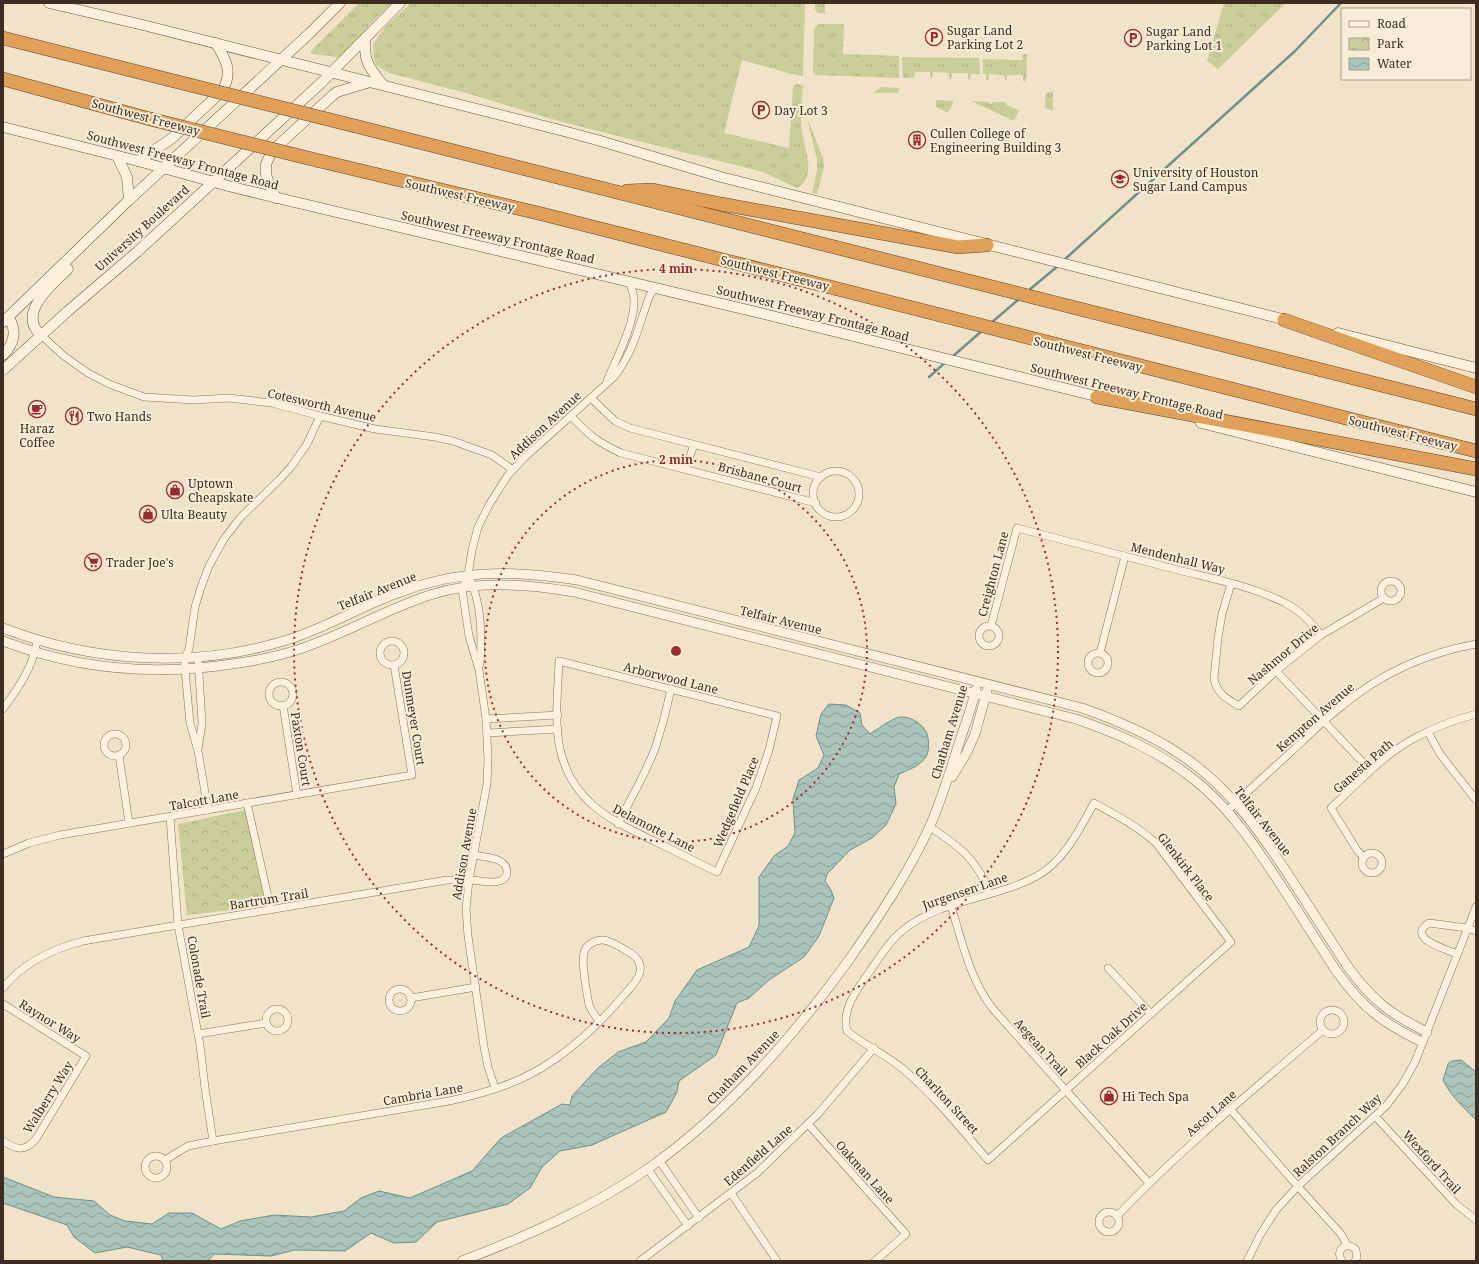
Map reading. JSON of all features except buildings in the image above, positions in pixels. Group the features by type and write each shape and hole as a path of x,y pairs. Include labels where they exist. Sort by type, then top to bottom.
{"highway":[{"path":"3,38 1476,409"},
{"name":"Southwest Freeway","path":"3,79 150,119 542,214 1476,451"},
{"path":"613,191 653,190 958,247 987,245"},
{"path":"1284,320 1476,387"},
{"path":"1097,397 1476,469"}],"main road":[{"path":"49,3 383,85 597,140 721,177 1476,368"},
{"path":"3,355 11,346 15,333 12,322 6,320 129,200 282,60 340,3"},
{"name":"University Boulevard","path":"3,370 132,256 332,72 365,39 382,19 400,3"},
{"path":"365,39 364,54 367,63 383,85"},
{"path":"138,161 171,139 223,90 227,83 228,67 216,43"},
{"path":"276,198 266,174 266,164 272,150 337,92 370,82"},
{"name":"Southwest Freeway Frontage Road","path":"3,127 276,198 984,368 1476,492"},
{"path":"117,156 127,177 129,200"},
{"path":"41,335 33,322 33,313 36,304 41,296 75,262 82,245"}],"street":[{"name":"Addison Avenue","path":"606,383 633,314 634,300 630,282"},
{"name":"Addison Avenue","path":"495,1088 488,1067 484,1047 468,936 466,909 469,880 487,784 488,759 486,720 479,670 469,636 462,589 468,575 478,527 489,505 513,470 524,458 614,377 624,364 655,288"},
{"name":"Cotesworth Avenue","path":"41,335 64,356 88,373 110,384 144,397 194,400 229,398 272,403 375,429 454,441 492,455 513,470"},
{"name":"Brisbane Court","path":"591,398 615,421 630,428 821,477"},
{"path":"208,810 198,751 190,723 184,658 188,649 195,607 209,566 224,538 240,518 291,467 307,444 320,416"},
{"name":"Brisbane Court","path":"571,416 592,437 604,446 622,453 816,503"},
{"path":"685,469 694,445"},
{"name":"Brisbane Court","path":"841,472 854,479 859,493 856,507 851,512 844,516 829,516 822,512 816,503 814,491 816,484 821,477 827,473 841,472"},
{"name":"Mendenhall Way","path":"1017,528 1231,584 1270,596 1286,603 1311,623 1321,634"},
{"name":"Creighton Lane","path":"991,626 1017,528"},
{"path":"1100,653 1125,556"},
{"name":"Telfair Avenue","path":"3,628 63,648 110,655 139,658 198,657 244,651 290,639 317,629 395,594 426,584 468,575 513,573 544,575 577,580 1082,708 1133,727 1179,753 1200,769 1236,803 1267,842 1361,985 1369,994 1396,1016 1427,1032"},
{"name":"Addison Avenue","path":"468,575 474,587 482,634 479,670"},
{"name":"Nashmor Drive","path":"1231,584 1219,630 1214,678 1215,685 1219,692 1239,706 1276,671 1321,634 1384,598"},
{"name":"Telfair Avenue","path":"3,641 62,660 122,668 198,669 257,660 296,650 338,635 397,607 431,595 489,585 543,587 574,592 1076,719 1127,738 1157,754 1193,779 1227,811 1258,849 1336,972 1350,990 1375,1015 1406,1035 1422,1042"},
{"path":"3,709 20,687 28,672 36,652 38,640"},
{"name":"Kempton Avenue","path":"1227,811 1324,721 1364,689 1391,673 1412,663 1438,653 1476,644"},
{"path":"198,657 202,724 198,751"},
{"name":"Arborwood Lane","path":"559,661 777,716"},
{"name":"Delamotte Lane","path":"559,661 558,729 560,748 565,765 582,795 593,806 618,824 717,872"},
{"name":"Dunmeyer Court","path":"394,665 412,775"},
{"path":"1276,671 1370,770"},
{"name":"Chatham Avenue","path":"462,1261 506,1244 550,1224 602,1197 647,1168 698,1129 733,1097 768,1060 797,1027 831,984 887,904 930,827 944,790 975,693 977,682"},
{"name":"Chatham Avenue","path":"944,790 967,752 975,734 989,685"},
{"path":"618,824 642,778 655,747 671,689"},
{"name":"Paxton Court","path":"283,705 297,795"},
{"name":"Ganesta Path","path":"1364,858 1357,850 1331,808 1370,770 1402,746 1444,724 1476,714"},
{"path":"486,720 558,715"},
{"name":"Wedgefield Place","path":"717,872 756,788 769,750 777,716"},
{"path":"487,733 558,729"},
{"path":"1428,732 1440,754 1476,800"},
{"path":"119,755 129,824"},
{"name":"Talcott Lane","path":"3,854 29,844 60,835 412,775"},
{"path":"247,803 271,910"},
{"name":"Jurgensen Lane","path":"847,1030 845,1016 849,1005 863,981 891,942 902,931 916,921 934,912 1037,876 1050,866 1072,842 1094,803"},
{"name":"Glenkirk Place","path":"1094,803 1143,831 1156,843 1231,942"},
{"name":"Colonade Trail","path":"170,816 178,925 198,1034 204,1088 213,1141"},
{"path":"930,827 950,840 968,856 980,872 986,883 989,894"},
{"name":"Bartrum Trail","path":"3,988 28,965 52,951 83,941 447,880 502,881 506,876 507,870 504,864 498,860 474,854"},
{"name":"Aegean Trail","path":"951,906 977,984 983,997 1149,1183"},
{"name":"Ralston Branch Way","path":"1247,1261 1260,1235 1272,1216 1298,1186 1386,1106 1402,1085 1415,1062 1476,906"},
{"path":"1457,954 1425,940 1422,935 1424,926 1429,923 1468,928 1476,931"},
{"name":"Cambria Lane","path":"164,1160 188,1146 449,1101 478,1094 520,1080 543,1067 579,1040 600,1021 636,980 640,967 636,956 606,941 596,941 591,943 584,951 583,960 589,1005 600,1021"},
{"name":"Black Oak Drive","path":"988,1160 1231,942"},
{"path":"1108,968 1151,1014"},
{"path":"411,998 476,986"},
{"name":"Raynor Way","path":"3,1004 86,1056"},
{"path":"198,1034 266,1022"},
{"name":"Charlton Street","path":"847,1030 874,1048 919,1083 988,1160"},
{"name":"Ascot Lane","path":"1117,1216 1149,1183 1323,1030"},
{"name":"Edenfield Lane","path":"640,1261 757,1173 808,1124 874,1048"},
{"name":"Walberry Way","path":"3,1142 13,1148 20,1148 26,1147 36,1139 86,1056"},
{"path":"1231,1110 1341,1234 1347,1245 1354,1247 1357,1257 1355,1261"},
{"name":"Wexford Trail","path":"1375,1116 1456,1204 1476,1220"},
{"name":"Oakman Lane","path":"808,1124 906,1234 875,1261"},
{"path":"659,1160 699,1218"},
{"path":"647,1168 688,1226"},
{"path":"731,1193 777,1261"},
{"path":"1342,1261 1339,1256 1339,1252 1344,1246 1347,1245"},
{"path":"651,1253 655,1261"}],"green space":[{"path":"359,3 392,3 339,58 311,54 311,51"},
{"path":"411,3 805,3 803,76 742,60 724,133 789,148 793,87 796,84 803,85 801,119 808,162 807,177 797,188 763,172 562,122 466,93 389,73 377,66 374,61 373,44 386,26"},
{"path":"815,3 825,3 825,13 831,14 818,13 815,9"},
{"path":"1224,3 1286,3 1218,69 1207,61"},
{"path":"818,24 844,24 843,54 899,56 899,78 816,75 813,72 814,29"},
{"path":"1023,54 1027,54 1026,82 1023,81 1023,75 1007,75 1006,81 1004,75 989,74 989,80 986,80 986,74 983,74 983,59 1022,60"},
{"path":"902,57 979,58 980,74 971,74 970,80 968,79 968,73 952,73 951,79 949,79 949,73 933,72 931,79 930,72 915,72 914,78 903,78"},
{"path":"882,87 899,88 898,93 874,93"},
{"path":"1053,92 1053,111 1045,108 1046,93"},
{"path":"936,100 954,101 948,113 936,107"},
{"path":"971,101 989,102 992,104 992,102 1006,102 1006,105 1019,110 1014,121"},
{"path":"808,122 823,158 824,167 817,194 812,193 817,170 817,160"},
{"path":"245,810 266,906 187,915 178,824"}],"water":[{"path":"829,704 846,705 860,713 862,725 870,734 896,718 905,717 914,720 922,726 927,734 927,755 918,765 899,774 894,787 896,804 886,825 872,838 850,850 827,874 825,881 834,898 819,936 804,957 769,980 749,998 737,1003 716,1055 679,1081 677,1092 666,1112 592,1145 560,1151 542,1167 530,1188 508,1204 437,1222 416,1242 394,1243 371,1233 345,1251 294,1250 271,1256 214,1254 208,1261 163,1261 161,1255 127,1247 95,1253 74,1237 67,1225 3,1203 3,1177 54,1197 94,1201 110,1215 125,1221 152,1224 169,1213 192,1213 221,1229 240,1221 274,1215 311,1217 344,1211 361,1198 379,1191 410,1198 472,1171 501,1138 562,1104 570,1105 572,1096 598,1068 618,1052 646,1042 669,1018 675,1001 697,970 749,947 759,926 759,877 774,856 788,846 795,833 793,799 799,780 818,768 824,755 816,736 821,714"},
{"path":"1461,1060 1476,1072 1476,1120 1453,1096 1443,1080 1448,1064 1452,1061"}],"waterway":[{"path":"1064,260 1295,51 1341,3"},
{"path":"1028,291 1059,265"},
{"path":"991,323 1019,299"},
{"path":"952,357 983,330"},
{"path":"929,377 947,361"}],"place":[{"name":"Sugar Land Parking Lot 2","path":"934,37"},
{"name":"Sugar Land Parking Lot 1","path":"1133,38"},
{"name":"Day Lot 3","path":"761,110"},
{"name":"Cullen College of Engineering Building 3","path":"917,140"},
{"name":"University of Houston Sugar Land Campus","path":"1120,179"},
{"name":"Haraz Coffee","path":"37,409"},
{"name":"Two Hands","path":"74,416"},
{"name":"Uptown Cheapskate","path":"175,490"},
{"name":"Ulta Beauty","path":"148,514"},
{"name":"Trader Joe's","path":"93,562"},
{"name":"Hi Tech Spa","path":"1109,1096"}]}
